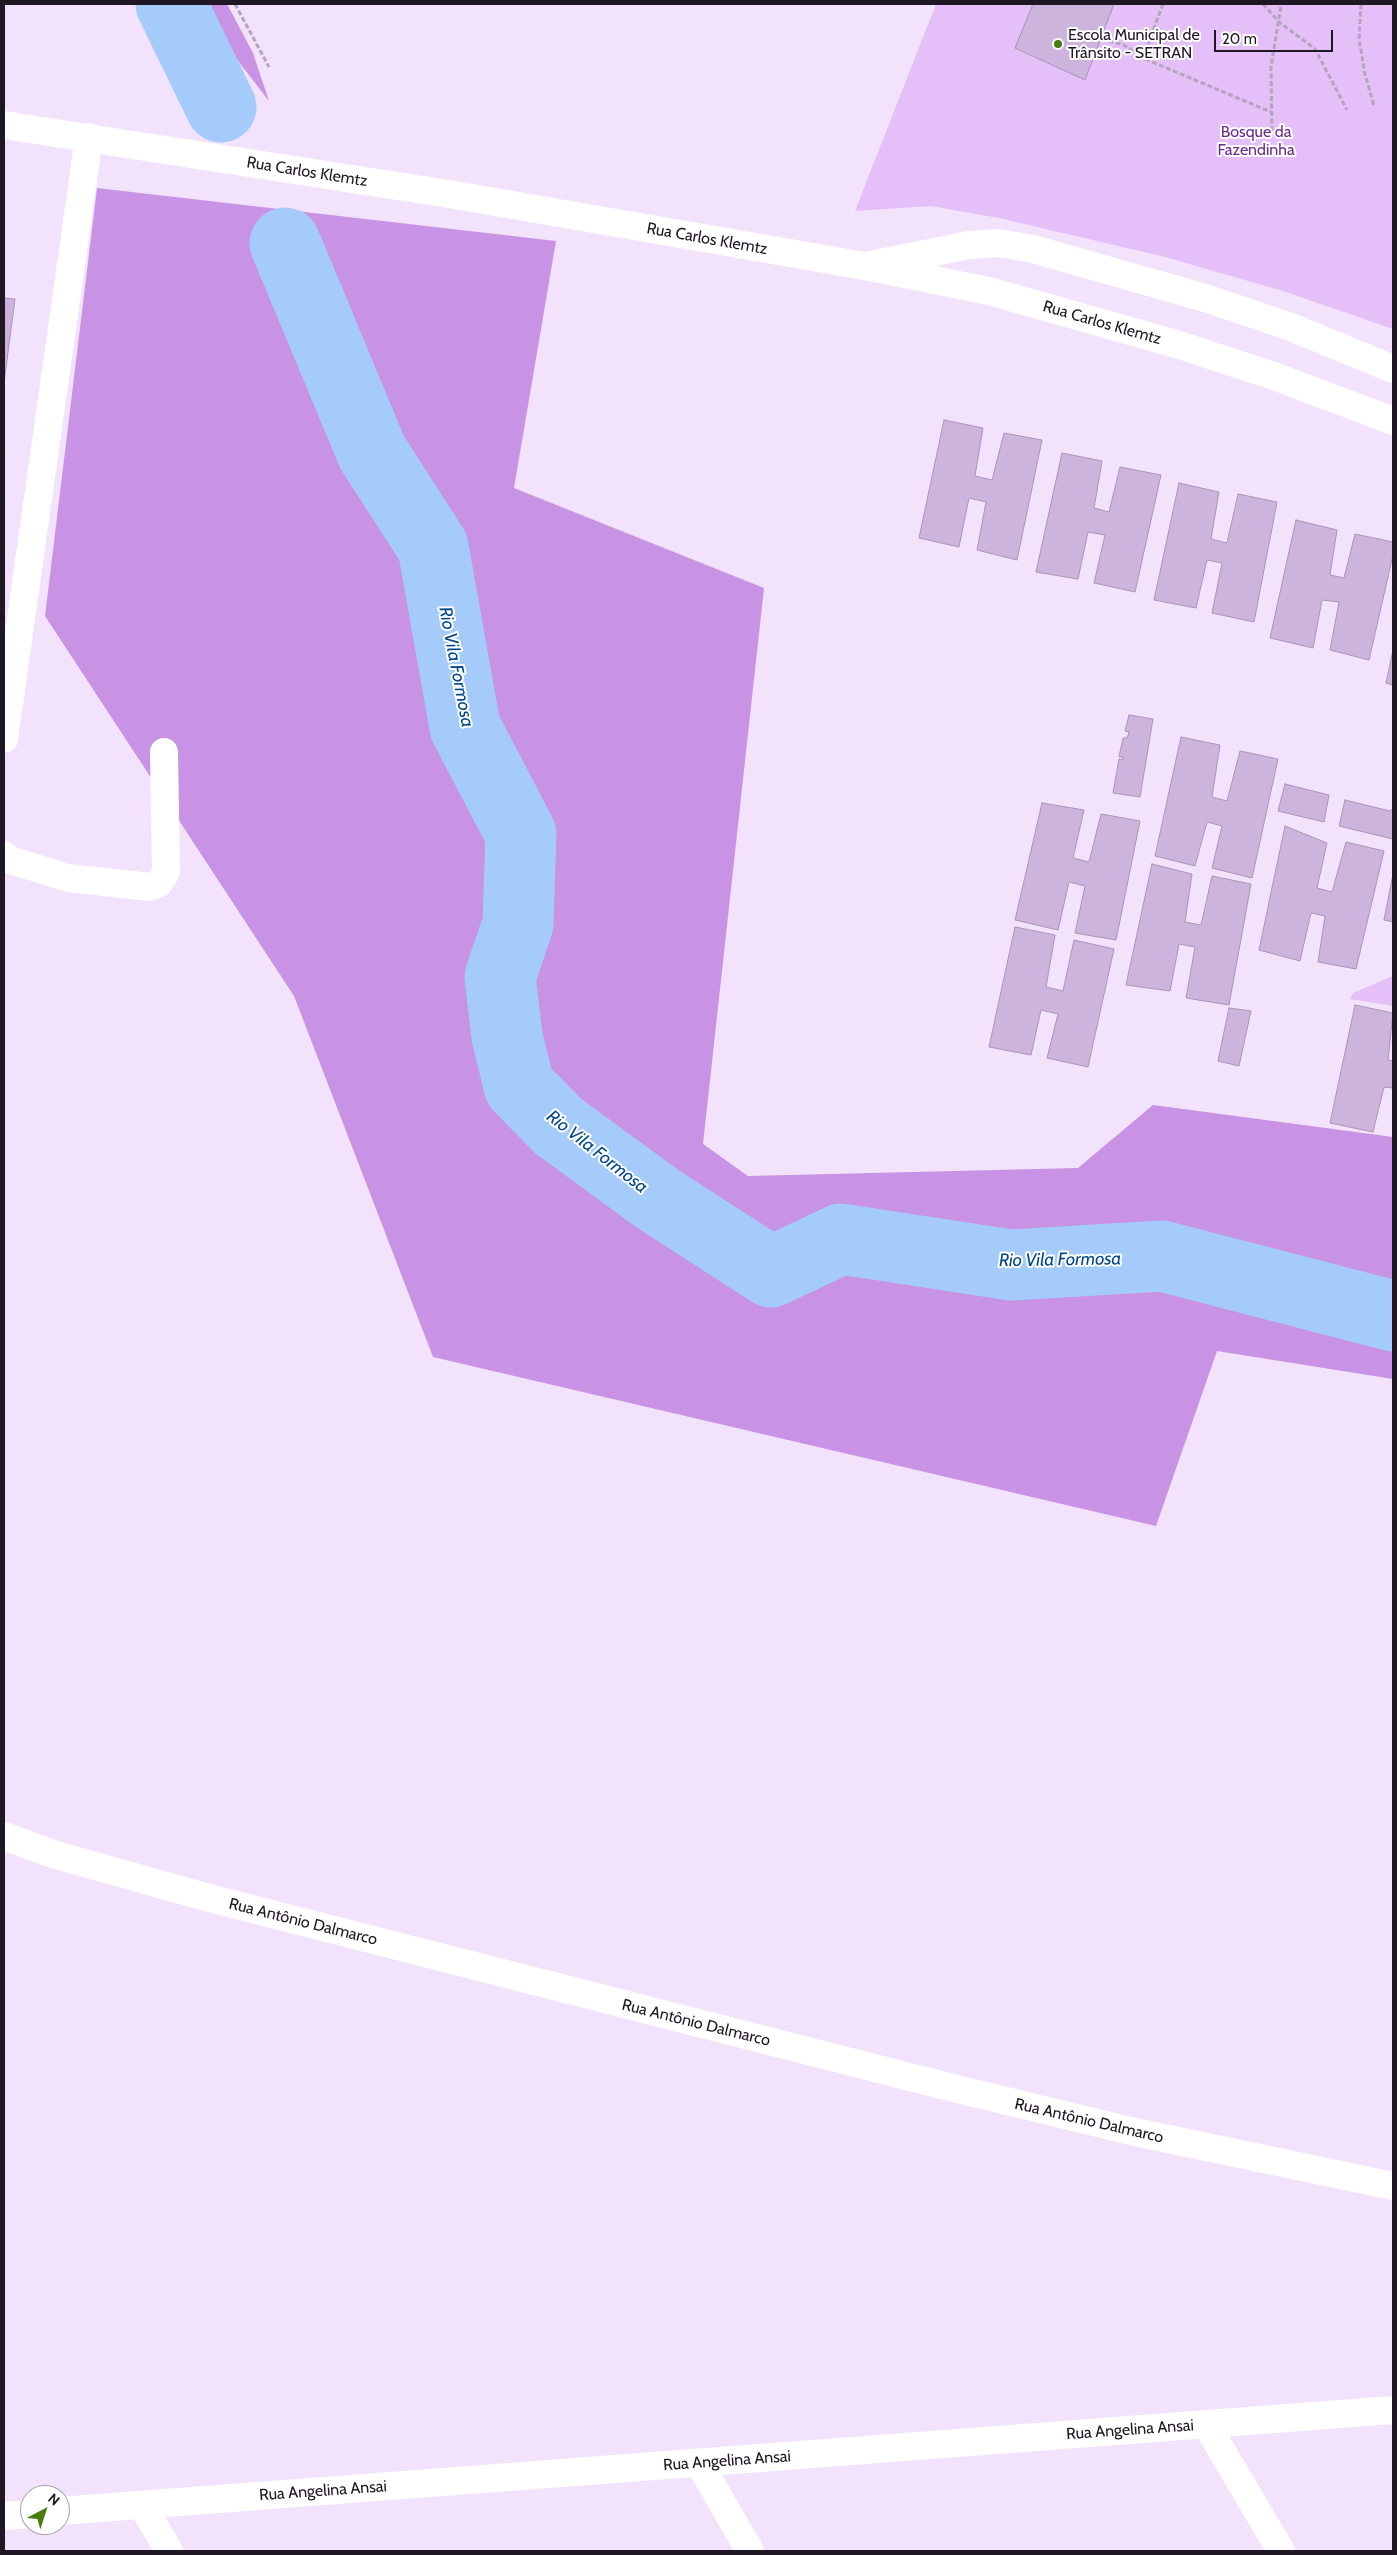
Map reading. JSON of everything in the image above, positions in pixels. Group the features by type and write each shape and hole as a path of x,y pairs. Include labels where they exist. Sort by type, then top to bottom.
{"street":[{"name":"Rua Carlos Klemtz","path":"4,125 89,136 449,194 865,266 989,291 1167,341 1274,376 1393,421"},
{"path":"4,739 89,136"},
{"path":"865,266 969,245 998,243 1033,249 1205,298 1291,327 1393,369"},
{"path":"4,855 10,860 68,878 150,887 159,883 166,872 164,752"},
{"name":"Rua Antônio Dalmarco","path":"4,1836 56,1855 209,1898 949,2087 1135,2132 1393,2186"},
{"name":"Rua Angelina Ansai","path":"70,2510 1393,2410"},
{"path":"1206,2424 1281,2551"},
{"path":"699,2463 750,2551"},
{"path":"142,2505 169,2551"},
{"path":"4,2516 20,2515"}],"path":[{"path":"235,4 269,67"},
{"path":"1143,58 1163,4"},
{"path":"1263,4 1279,22 1315,49 1348,110"},
{"path":"1362,4 1359,39 1365,74 1374,106"},
{"path":"1272,130 1271,67 1282,6"},
{"path":"1101,39 1124,45 1143,58 1271,112"}],"green space":[{"name":"Bosque da Fazendinha","path":"936,4 1393,4 1393,329 1283,291 1165,257 999,218 931,206 855,211"},
{"path":"1393,976 1393,1006 1350,999 1353,993"}],"shaded area":[{"path":"194,4 227,4 253,53 269,101"},
{"path":"97,188 556,241 514,488 764,588 703,1144 748,1176 1078,1168 1153,1105 1393,1137 1393,1379 1217,1351 1156,1526 433,1357 294,996 45,616"}],"building":[{"name":"Escola Municipal de Trânsito - SETRAN","path":"1033,4 1114,4 1085,80 1015,48"},
{"path":"4,298 15,299 4,383"},
{"path":"944,420 983,428 975,476 992,480 1004,433 1042,440 1017,560 977,550 986,502 969,498 959,547 919,538"},
{"path":"1062,453 1102,461 1094,508 1109,512 1120,467 1161,475 1135,592 1094,583 1105,535 1088,532 1078,579 1036,572"},
{"path":"1179,483 1219,492 1211,539 1227,543 1238,494 1277,502 1254,622 1212,613 1222,563 1207,560 1196,608 1154,600"},
{"path":"1296,520 1337,530 1330,575 1344,578 1355,534 1393,542 1393,555 1369,660 1330,650 1339,602 1322,600 1313,648 1270,638"},
{"path":"1393,650 1393,685 1386,683"},
{"path":"1129,715 1153,719 1140,797 1113,793 1119,759 1123,760 1123,757 1119,757 1123,738 1127,738 1129,732 1125,731"},
{"path":"1181,737 1220,745 1212,797 1227,801 1240,751 1278,759 1252,878 1212,868 1222,826 1207,822 1195,866 1155,856"},
{"path":"1285,784 1329,795 1324,822 1278,811"},
{"path":"1345,800 1390,811 1393,808 1393,839 1339,826"},
{"path":"1042,803 1084,810 1073,858 1089,862 1101,814 1140,821 1116,940 1075,933 1085,886 1069,882 1058,930 1015,920"},
{"path":"1285,826 1327,843 1317,888 1332,892 1346,842 1384,851 1356,969 1318,962 1325,916 1311,913 1300,961 1259,950"},
{"path":"1152,864 1192,874 1185,922 1201,925 1212,876 1251,884 1229,1005 1186,998 1195,947 1179,944 1170,991 1126,985"},
{"path":"1393,874 1393,922 1384,920"},
{"path":"1015,927 1055,935 1046,987 1063,991 1074,940 1114,949 1088,1067 1047,1058 1058,1014 1041,1010 1031,1055 989,1047"},
{"path":"1355,1005 1393,1013 1388,1060 1393,1061 1393,1088 1384,1087 1373,1132 1330,1123"},
{"path":"1229,1008 1251,1011 1239,1066 1218,1061"}],"waterway":[{"name":"Rio Vila Formosa","path":"171,4 221,107"},
{"name":"Rio Vila Formosa","path":"285,243 372,452 433,547 465,727 521,834 518,924 500,977 507,1036 519,1086 558,1126 658,1199 771,1272 841,1239 1011,1265 1162,1256 1393,1316"}],"place":[{"name":"Escola Municipal de Trânsito - SETRAN","path":"1058,44"}]}
